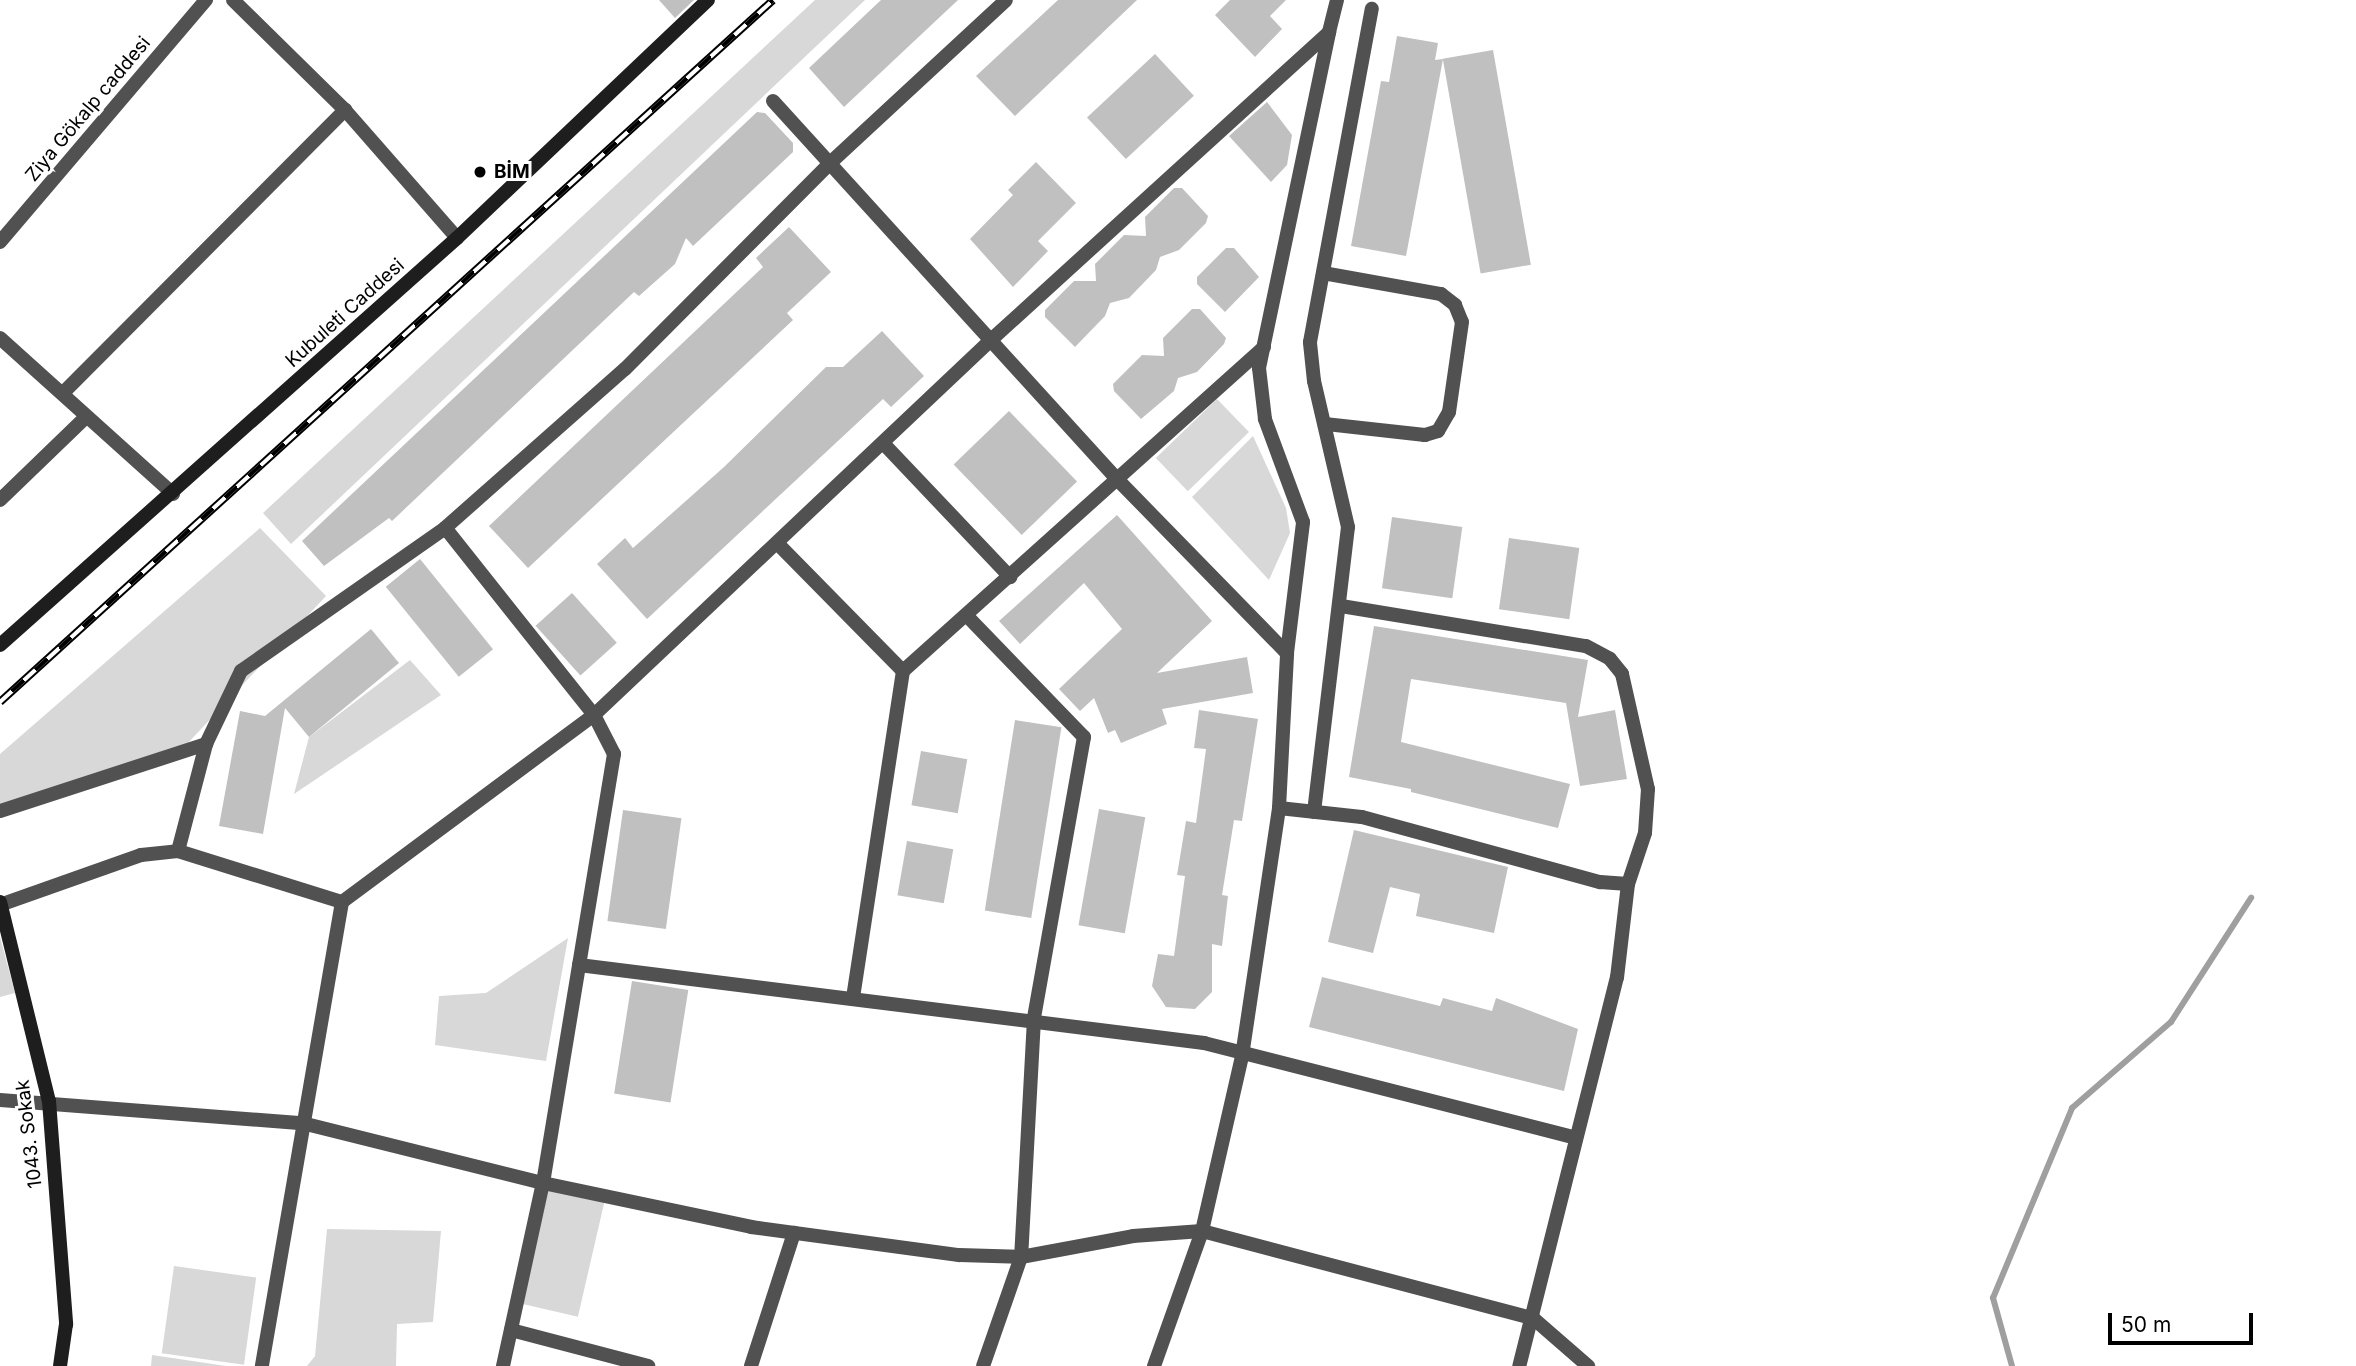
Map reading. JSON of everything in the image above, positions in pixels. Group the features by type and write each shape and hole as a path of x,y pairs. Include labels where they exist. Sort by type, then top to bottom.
{"street":[{"name":"Ziya Gökalp caddesi","path":"0,242 206,0"},
{"path":"233,0 345,110 457,238"},
{"name":"Kubuleti Caddesi","path":"0,645 173,494 457,238 708,0"},
{"path":"178,851 206,744 241,671 445,528 625,369 829,164 1006,0"},
{"path":"1157,1365 1202,1231 1242,1056 1279,808 1287,653 1303,522 1265,419 1259,368 1337,0"},
{"path":"1314,812 1349,527 1314,381 1310,342 1372,9"},
{"path":"262,1366 342,902 594,715 992,339 1329,32"},
{"path":"773,101 1115,477 1287,653"},
{"path":"63,393 345,110"},
{"path":"1323,273 1441,294 1455,305 1462,322 1449,412 1438,431 1424,435 1325,424"},
{"path":"0,338 173,494"},
{"path":"853,996 903,671 968,617 1115,477 1264,347"},
{"path":"0,500 86,418"},
{"path":"883,443 1010,577"},
{"path":"445,528 594,715 614,754 543,1183 503,1366"},
{"path":"778,544 903,671"},
{"path":"1341,606 1586,646 1610,659 1622,674 1648,789 1646,833 1628,884 1617,977 1574,1137 1534,1319 1519,1366"},
{"path":"968,617 1084,737 1034,1019 1021,1256 983,1366"},
{"path":"0,811 206,744"},
{"path":"1279,808 1362,817 1600,882 1628,884"},
{"path":"0,904 141,856 178,851 342,902"},
{"name":"1043. Sokak","path":"0,904 49,1101 66,1324 60,1366"},
{"path":"579,965 853,996 1204,1043 1242,1056 1574,1137"},
{"path":"0,1100 49,1101 302,1123 543,1183 794,1233 959,1255 1021,1256 1133,1236 1202,1231 1534,1319 1588,1366"},
{"path":"751,1366 794,1233"},
{"path":"511,1330 648,1366"}],"shaded area":[{"path":"815,0 865,0 291,544 263,513"},
{"path":"1217,399 1249,432 1188,491 1156,458"},
{"path":"1253,436 1286,508 1290,533 1269,580 1192,497"},
{"path":"260,528 326,596 187,744 0,806 0,754"},
{"path":"410,660 441,695 294,794 309,737"},
{"path":"0,937 15,993 0,997"},
{"path":"568,938 546,1061 435,1045 439,996 486,993"},
{"path":"545,1188 604,1202 578,1317 518,1303"},
{"path":"327,1229 441,1231 433,1322 397,1324 396,1366 307,1366 315,1356"},
{"path":"174,1266 256,1278 244,1365 162,1353"},
{"path":"152,1355 226,1366 151,1366"}],"building":[{"path":"659,0 694,0 675,18"},
{"path":"881,0 958,0 844,107 809,68"},
{"path":"1058,0 1137,0 1015,116 976,76"},
{"path":"1230,0 1286,0 1270,16 1282,29 1255,57 1215,15"},
{"path":"1397,36 1438,43 1435,60 1443,59 1406,256 1351,246 1381,81 1389,82"},
{"path":"1493,50 1531,265 1481,274 1443,59"},
{"path":"1155,54 1194,96 1126,159 1087,117"},
{"path":"1267,102 1292,135 1287,165 1271,182 1229,136"},
{"path":"757,112 765,113 793,143 793,152 693,246 686,238 675,264 639,296 634,292 392,521 389,518 324,566 302,541"},
{"path":"1036,162 1076,203 1038,241 1048,251 1013,287 970,239 1013,195 1008,190"},
{"path":"1174,188 1182,188 1208,216 1206,223 1179,250 1160,257 1156,270 1129,298 1110,303 1105,316 1075,347 1045,317 1045,310 1074,281 1096,281 1095,264 1124,235 1146,236 1145,217"},
{"path":"789,227 831,272 787,313 793,320 528,568 489,526 763,267 756,258"},
{"path":"1226,248 1234,248 1259,277 1225,312 1197,284 1197,277"},
{"path":"1192,309 1200,309 1226,338 1224,344 1197,372 1178,378 1174,391 1141,419 1114,391 1113,384 1142,355 1164,356 1163,338"},
{"path":"882,331 924,376 891,407 883,399 647,619 597,564 625,538 633,548 724,467 826,367 843,367"},
{"path":"1009,411 1077,481 1022,535 954,464"},
{"path":"1117,515 1212,621 1157,673 1247,657 1253,693 1162,709 1167,724 1121,743 1115,730 1108,733 1094,698 1080,711 1059,689 1122,629 1084,583 1020,644 999,621"},
{"path":"1392,517 1462,527 1452,598 1382,588"},
{"path":"1509,538 1579,548 1569,619 1499,609"},
{"path":"420,559 493,649 459,677 386,587"},
{"path":"572,593 617,643 580,676 536,626"},
{"path":"1374,626 1588,660 1578,717 1615,710 1627,779 1580,786 1566,703 1411,679 1401,742 1570,784 1558,828 1411,792 1411,789 1349,777"},
{"path":"371,629 399,663 309,737 285,708 263,834 219,826 240,711 265,716"},
{"path":"1199,710 1258,719 1242,821 1234,820 1222,895 1228,896 1222,946 1212,944 1212,992 1195,1009 1166,1007 1152,986 1158,954 1174,956 1185,876 1177,875 1186,821 1196,823 1206,749 1194,748"},
{"path":"1015,720 1061,727 1031,918 985,911"},
{"path":"921,751 967,759 958,813 911,805"},
{"path":"1099,809 1145,817 1125,933 1079,925"},
{"path":"623,810 681,818 666,929 607,921"},
{"path":"1354,830 1508,867 1494,933 1416,916 1420,894 1390,887 1373,953 1328,942"},
{"path":"907,841 953,849 944,903 897,895"},
{"path":"1322,977 1440,1006 1443,998 1492,1011 1496,998 1578,1029 1564,1091 1309,1027"},
{"path":"632,981 688,990 670,1103 614,1094"}],"waterway":[{"path":"2012,1366 1993,1298 2072,1108 2171,1022 2251,898"}],"railway":[{"path":"0,702 773,0"}],"place":[{"name":"BİM","path":"480,172"}]}
